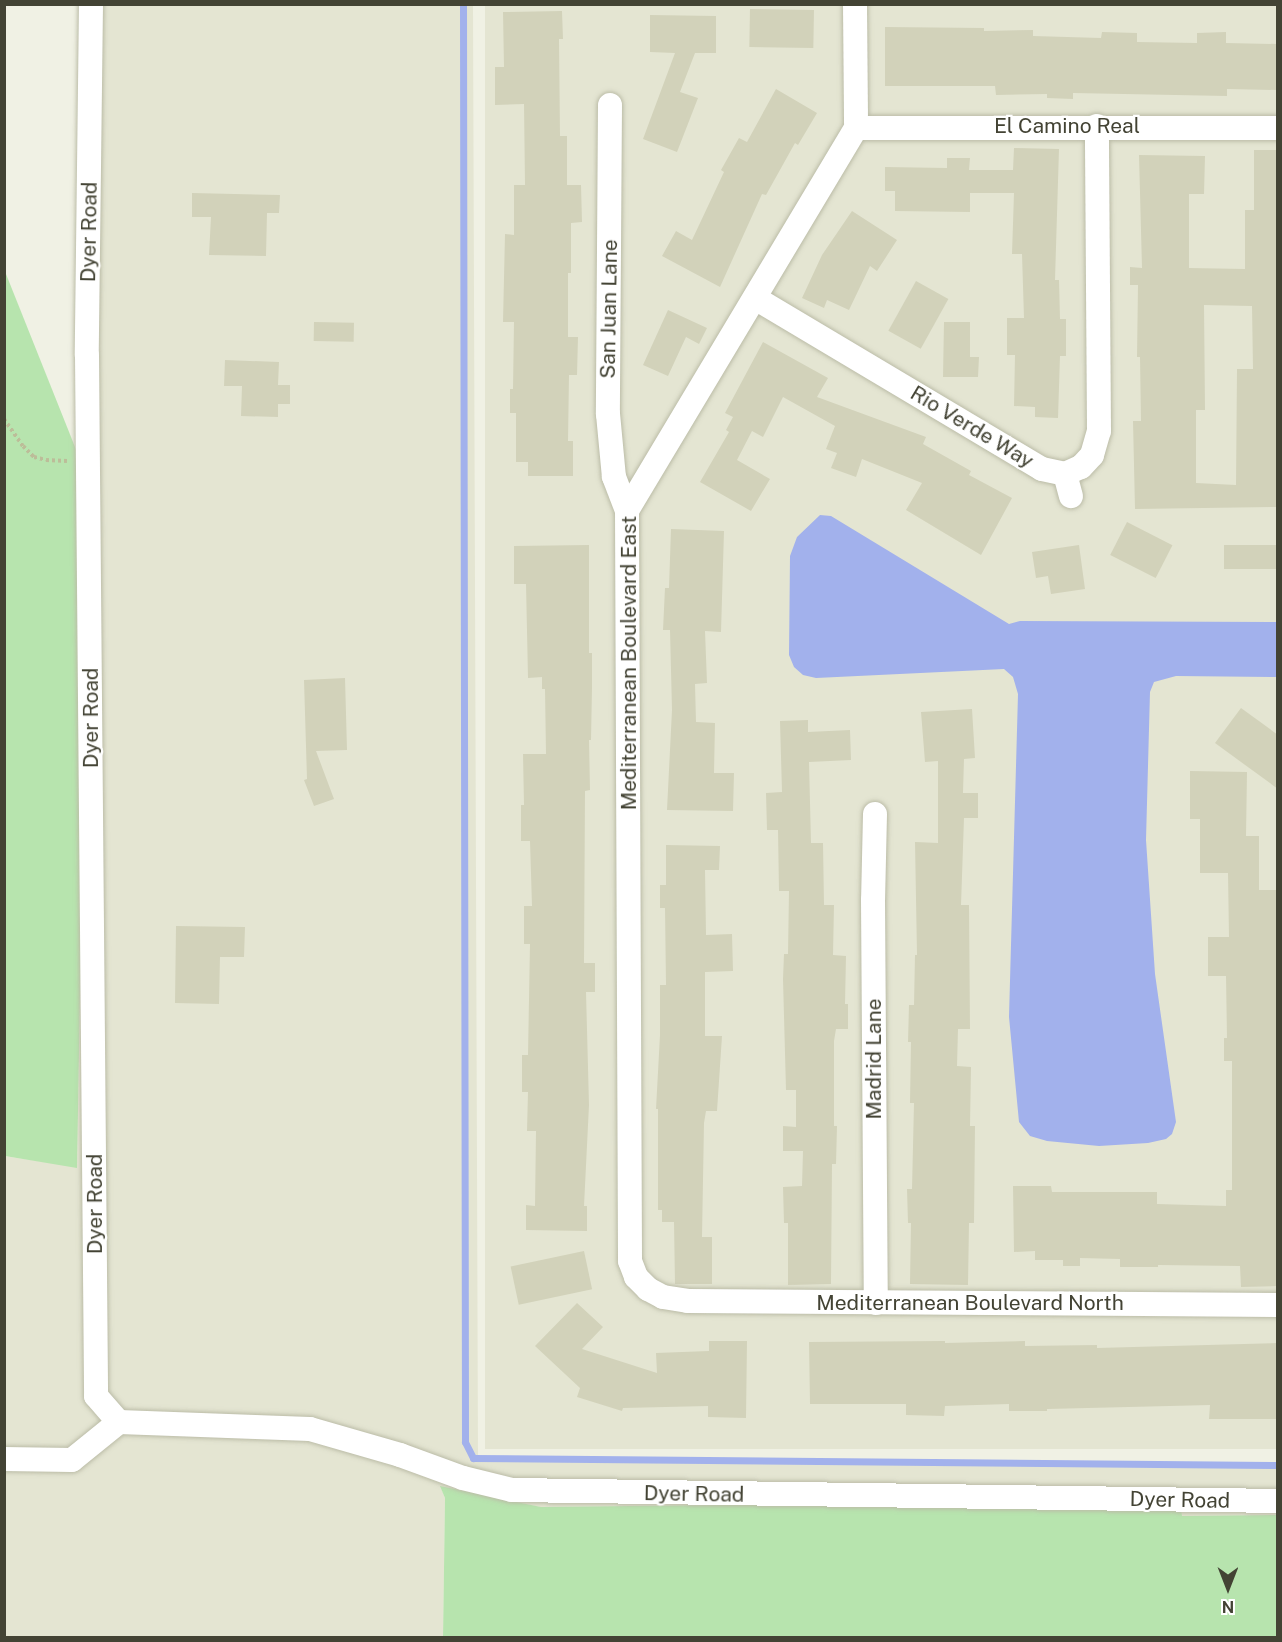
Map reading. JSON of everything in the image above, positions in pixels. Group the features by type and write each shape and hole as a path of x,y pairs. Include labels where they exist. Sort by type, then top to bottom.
{"street":[{"name":"Dyer Road","path":"91,4 88,460 96,1396 119,1422 310,1429 400,1455 463,1478 512,1490 1278,1501"},
{"path":"855,4 855,128"},
{"name":"San Juan Lane","path":"610,105 608,414 614,477 627,511"},
{"name":"El Camino Real","path":"855,128 1097,126 1278,128"},
{"name":"Rio Verde Way","path":"755,298 1068,485 1092,455 1099,431 1097,126"},
{"name":"Mediterranean Boulevard East","path":"663,1297 648,1289 636,1277 630,1262 628,1237 627,511 855,128"},
{"name":"Madrid Lane","path":"875,814 873,900 876,1303"},
{"name":"Mediterranean Boulevard North","path":"663,1297 688,1301 1278,1305"},
{"path":"4,1459 72,1460 119,1422"}],"path":[{"path":"4,419 23,446 34,457 45,460 88,460"}],"shaded area":[{"path":"97,5 473,5 478,1457 484,1461 1277,1463 1277,1515 1182,1516 1180,1500 540,1507 441,1487 445,1498 443,1637 5,1637 4,1156 77,1167"},
{"path":"485,5 1277,5 1277,1449 485,1449"}],"green space":[{"path":"4,269 89,482 77,1168 5,1156"},
{"path":"440,1486 541,1507 1180,1500 1182,1516 1277,1515 1277,1637 443,1637 445,1498"}],"water":[{"path":"820,515 831,516 1009,624 1020,621 1277,622 1277,677 1176,676 1154,682 1150,692 1146,840 1155,974 1176,1122 1172,1134 1166,1139 1148,1143 1099,1146 1047,1141 1030,1136 1019,1122 1009,1017 1018,694 1013,677 1004,669 816,678 803,675 794,667 789,655 790,556 797,537"}],"building":[{"path":"750,9 814,10 813,48 749,47"},
{"path":"562,11 563,39 559,39 560,136 567,136 567,185 581,185 582,222 571,223 571,273 568,273 568,337 578,337 577,375 569,375 568,441 573,441 573,476 528,476 528,462 516,462 516,413 510,413 510,389 513,389 514,322 503,322 505,234 514,235 514,185 525,185 524,104 495,105 495,67 504,67 503,12"},
{"path":"650,15 716,16 716,53 695,53 680,92 698,98 677,152 643,139 675,53 650,52"},
{"path":"885,27 984,28 984,31 1033,30 1033,36 1101,38 1102,32 1137,33 1137,42 1197,43 1197,33 1226,32 1226,43 1278,44 1278,90 1227,89 1227,96 1073,93 1073,99 1047,98 1047,94 996,95 995,86 885,86"},
{"path":"776,89 817,113 798,145 795,143 766,195 762,194 720,287 662,256 676,231 692,240 724,172 721,170 739,138 747,142"},
{"path":"1014,148 1059,149 1055,280 1059,280 1060,319 1066,319 1066,356 1060,356 1058,418 1035,417 1035,407 1014,406 1015,355 1007,355 1007,318 1024,318 1022,254 1012,254 1014,193 970,193 970,212 895,211 895,191 885,191 885,167 947,168 947,158 970,158 969,170 1013,170"},
{"path":"1254,150 1278,150 1278,507 1135,509 1133,421 1141,421 1140,357 1137,357 1138,285 1130,285 1130,267 1142,268 1139,155 1205,156 1204,194 1189,194 1189,268 1245,269 1245,210 1254,210","holes":["1204,305 1252,306 1253,369 1237,369 1236,485 1196,483 1196,410 1205,410"]},
{"path":"192,193 280,195 279,213 267,213 266,256 209,255 211,217 192,217"},
{"path":"852,211 897,240 877,271 870,266 849,310 827,300 824,308 802,298 822,255"},
{"path":"916,281 948,299 921,349 888,331"},
{"path":"668,310 707,328 699,344 686,337 668,376 643,365"},
{"path":"314,322 354,323 354,342 314,341"},
{"path":"944,322 970,322 970,357 979,357 978,377 943,377"},
{"path":"763,342 828,378 817,397 926,437 923,444 971,471 969,475 1012,498 981,555 906,510 922,483 862,459 856,477 831,468 837,453 826,449 835,426 783,397 763,437 752,431 737,460 770,479 751,511 700,482 729,432 726,430 733,417 725,413"},
{"path":"225,360 279,362 278,385 290,385 290,404 278,404 278,417 241,416 242,386 224,386"},
{"path":"1127,522 1172,545 1156,578 1110,555"},
{"path":"671,529 724,531 721,632 705,631 707,683 695,684 696,722 715,723 714,773 734,773 733,811 667,810 672,710 670,630 663,630 665,588 669,588"},
{"path":"589,545 589,653 592,653 592,688 591,740 589,740 590,790 585,791 584,963 595,963 595,992 586,992 589,1105 584,1206 587,1206 587,1231 526,1230 526,1205 535,1206 536,1131 527,1131 528,1092 522,1092 522,1055 528,1055 530,944 524,944 524,906 532,906 530,841 521,841 521,805 524,805 523,754 546,754 545,689 542,689 542,677 528,678 526,584 514,584 514,546"},
{"path":"1079,545 1085,589 1051,594 1048,576 1036,578 1032,552"},
{"path":"1224,545 1278,545 1278,569 1224,569"},
{"path":"345,678 347,750 316,751 334,799 314,806 304,780 307,779 304,680"},
{"path":"1241,708 1278,735 1278,789 1215,743"},
{"path":"972,709 975,758 964,759 963,793 978,793 978,818 964,818 961,905 969,905 970,1029 958,1029 957,1066 971,1067 970,1126 975,1126 974,1223 969,1223 968,1285 910,1284 911,1223 908,1223 907,1189 912,1189 914,1103 910,1103 911,1042 908,1042 909,1005 914,1005 915,955 917,955 915,842 938,843 938,761 925,762 921,712"},
{"path":"808,720 808,732 850,730 851,760 809,762 811,843 823,843 824,905 834,905 833,955 846,956 845,1004 848,1004 848,1029 836,1029 834,1041 834,1126 837,1126 836,1164 832,1164 831,1284 788,1285 788,1223 784,1223 783,1187 802,1186 803,1151 783,1151 783,1126 796,1127 796,1090 786,1090 783,979 784,954 788,954 789,891 779,891 778,830 767,830 766,793 782,792 780,721"},
{"path":"1190,771 1247,772 1246,836 1259,836 1259,890 1278,890 1278,1286 1241,1287 1240,1266 1120,1267 1120,1259 1080,1258 1080,1266 1063,1266 1063,1260 1035,1260 1035,1251 1014,1252 1013,1186 1051,1186 1052,1192 1157,1192 1157,1204 1226,1206 1226,1190 1232,1190 1232,1061 1224,1061 1224,1038 1227,1038 1226,976 1208,976 1208,937 1229,937 1228,873 1200,873 1200,819 1190,819"},
{"path":"666,845 720,846 719,870 705,870 706,935 732,934 733,971 705,972 705,1036 722,1036 717,1111 706,1111 704,1123 702,1237 712,1237 712,1284 675,1284 674,1222 662,1222 662,1210 658,1210 658,1109 656,1109 660,985 666,985 665,908 660,908 660,885 666,885"},
{"path":"176,926 245,927 244,957 220,957 219,1004 175,1003"},
{"path":"584,1251 592,1289 519,1305 511,1267"},
{"path":"577,1303 603,1327 582,1349 657,1373 656,1353 709,1351 709,1341 747,1341 746,1418 708,1417 708,1406 623,1408 622,1411 577,1397 580,1388 535,1346"},
{"path":"945,1341 945,1343 1025,1341 1025,1346 1097,1345 1097,1348 1278,1343 1278,1419 1209,1419 1210,1405 1047,1409 1047,1411 1009,1411 1009,1404 945,1406 944,1416 906,1415 906,1404 810,1404 809,1342"}],"waterway":[{"path":"463,4 465,1442 473,1458 1278,1465"}]}
